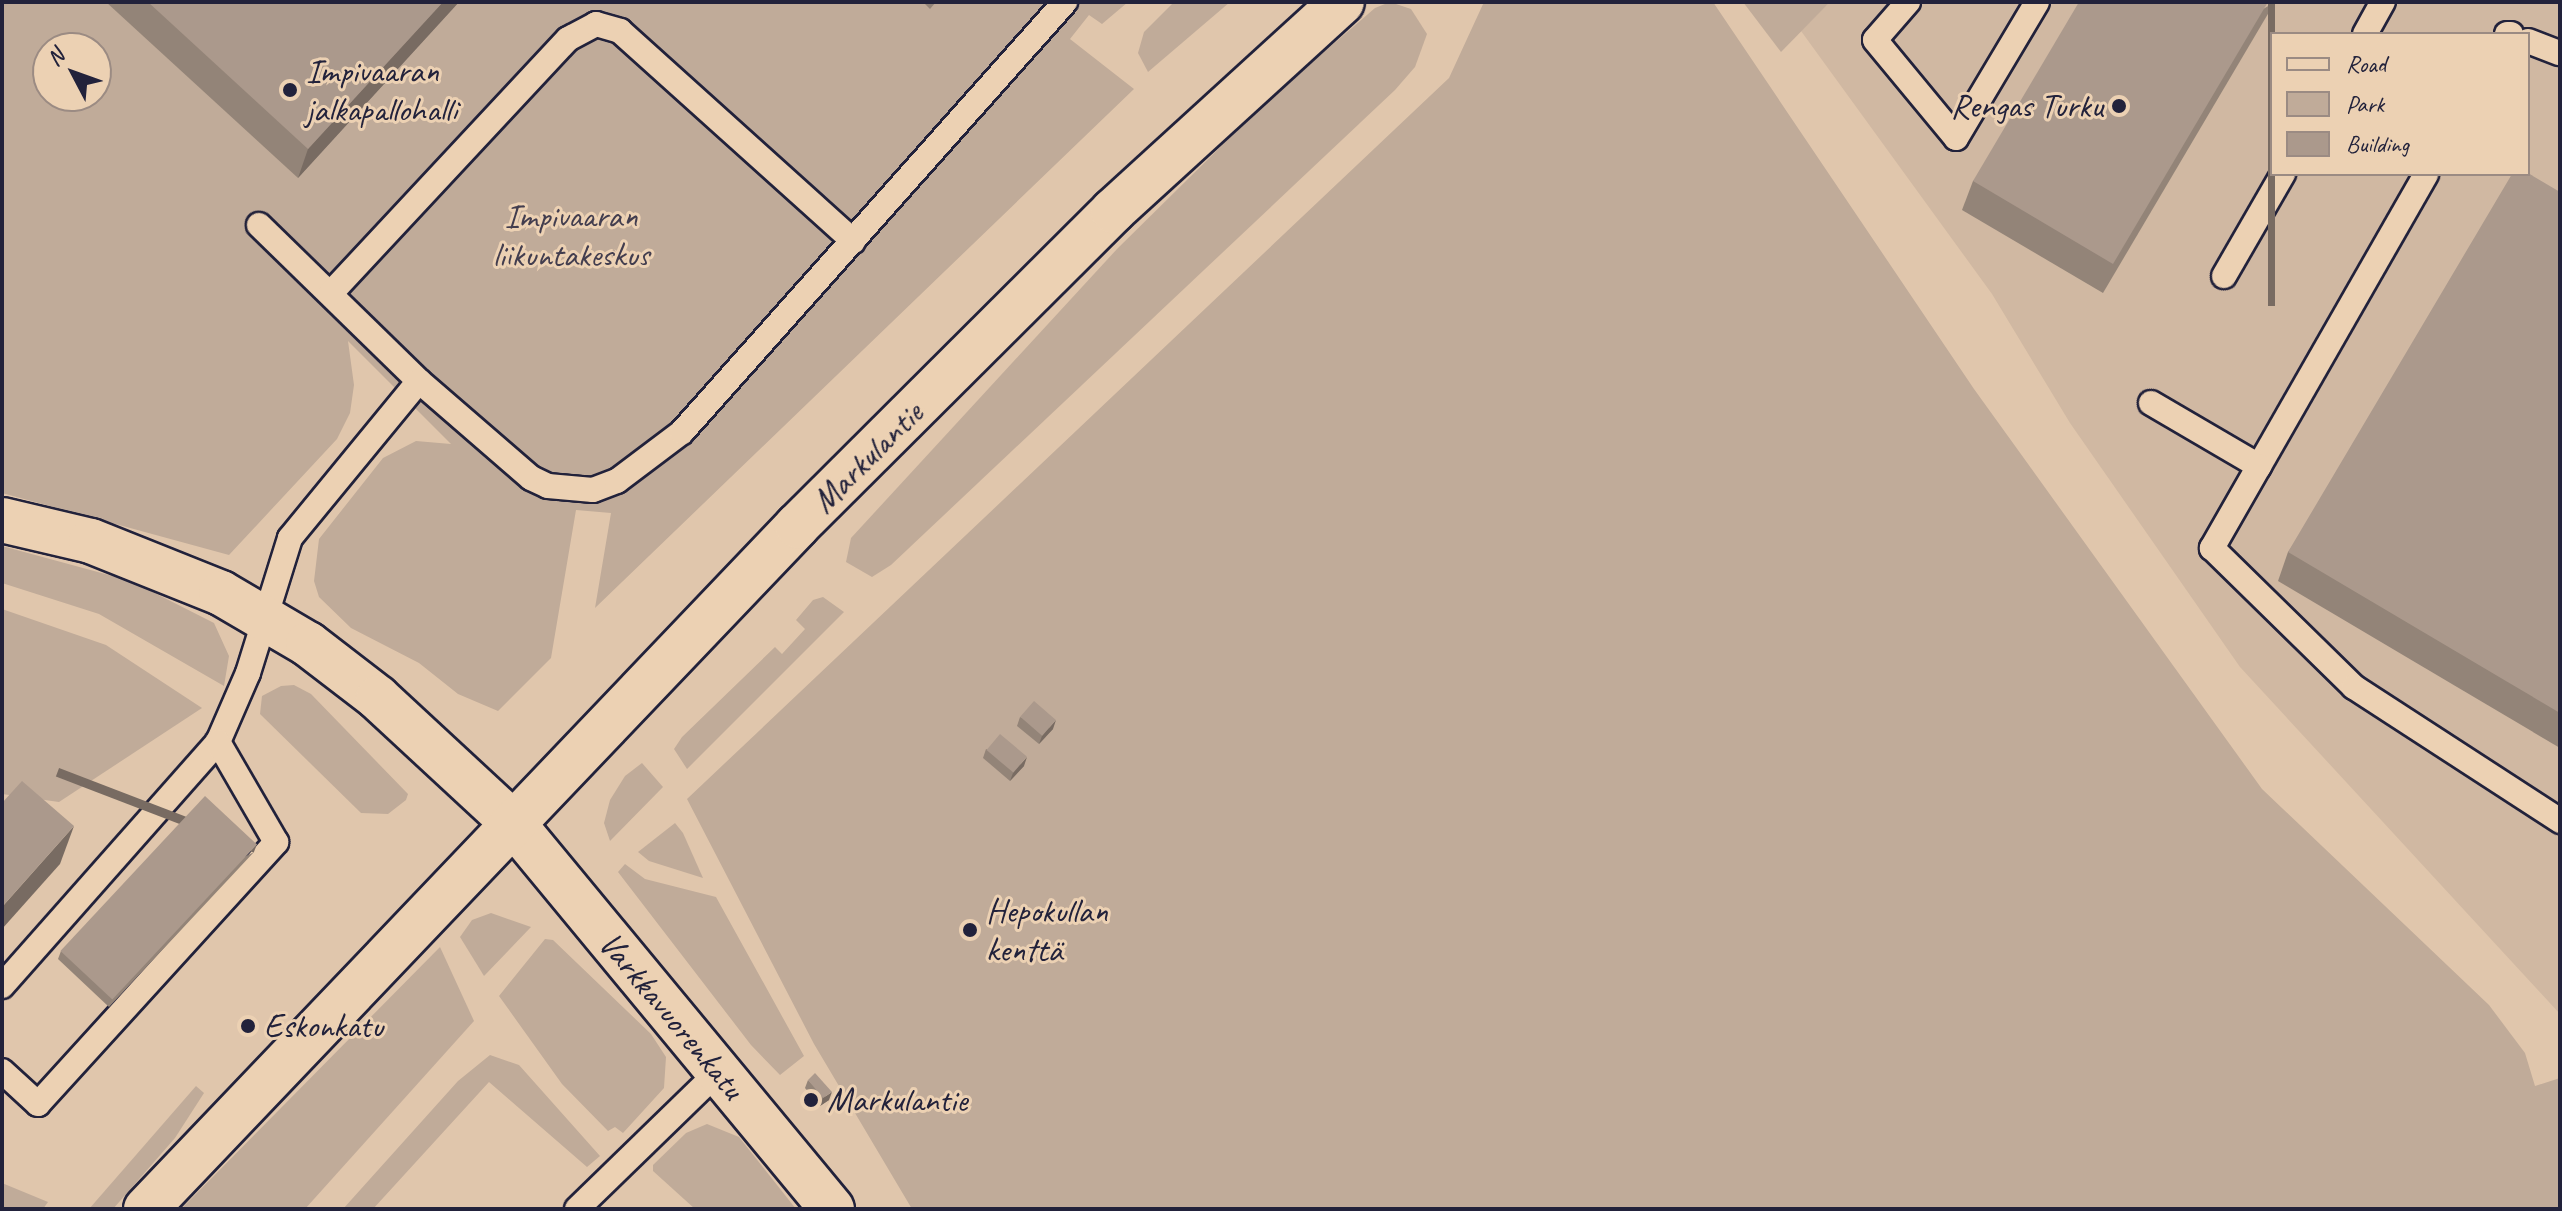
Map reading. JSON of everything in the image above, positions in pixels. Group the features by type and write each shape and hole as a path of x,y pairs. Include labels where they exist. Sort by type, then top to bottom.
{"main road":[{"name":"Markulantie","path":"146,1209 512,822 1113,211 1342,2"},
{"path":"2,520 91,541 188,578 263,615 378,698 512,822"},
{"name":"Varkkavuorenkatu","path":"512,822 832,1209"}],"lane":[{"path":"259,225 419,381 531,478 548,486 593,490 617,481 682,432 1065,2"},
{"path":"1908,2 1875,40 1956,138 2037,2"},
{"path":"2366,32 2383,2"},
{"path":"331,293 568,39 596,24 620,31 853,241"},
{"path":"2530,42 2560,53"},
{"path":"2224,276 2282,176"},
{"path":"2425,176 2212,548 2354,687 2560,821"},
{"path":"2,986 218,742 238,702 263,615 290,538 419,381"},
{"path":"2151,403 2259,466"},
{"path":"2,1071 38,1104 276,842 218,742"},
{"path":"577,1209 719,1071"}],"shaded area":[{"path":"1830,2 2560,2 2560,1014 2240,667 2070,423 1992,294 1801,31"}],"green space":[{"name":"Impivaaran liikuntakeskus","path":"2,2 1128,2 1102,24 1089,15 1070,39 1134,89 595,608 611,513 576,510 551,658 498,711 458,694 419,663 351,628 319,597 314,581 319,539 383,458 416,441 451,444 348,341 354,385 350,413 337,439 229,555 2,493"},
{"path":"1174,2 1230,2 1148,72 1138,53 1144,32"},
{"path":"1390,2 1411,9 1427,34 1415,67 1395,90 891,565 872,577 846,562 851,538 1117,249 1264,104 1375,8"},
{"path":"1484,2 1713,2 1974,389 2262,789 2489,1005 2525,1053 2535,1086 2560,1078 2560,1209 912,1209 814,1044 687,799 1449,78"},
{"path":"1743,2 1830,2 1781,52"},
{"path":"2,546 131,581 214,623 229,656 224,686 99,614 2,583"},
{"path":"823,597 844,612 687,769 674,749 682,737 775,647 782,654 805,629 796,620 813,600"},
{"path":"2,609 106,645 202,708 59,802 2,794"},
{"path":"294,685 311,694 408,794 406,800 388,814 361,813 260,714 262,696 281,686"},
{"path":"642,763 663,787 610,841 604,823 610,800 625,776"},
{"path":"675,823 683,833 703,878 649,861 638,852"},
{"path":"625,864 645,879 716,897 804,1056 780,1075 751,1045 618,872"},
{"path":"491,913 531,927 484,976 460,937 472,920"},
{"path":"545,939 553,940 651,1034 666,1057 664,1088 623,1133 615,1127 608,1131 562,1084 499,996"},
{"path":"440,947 474,1021 305,1209 181,1209"},
{"path":"490,1055 519,1065 600,1156 587,1167 489,1082 373,1209 343,1209 458,1081"},
{"path":"196,1086 204,1093 175,1138 113,1209 89,1209"},
{"path":"707,1124 739,1137 796,1209 695,1209 653,1171 653,1165 686,1133"},
{"path":"2,1183 48,1202 43,1209 2,1209"}],"building":[{"name":"Impivaaran jalkapallohalli","path":"148,2 443,2 308,149"},
{"name":"Rengas Turku","path":"2079,2 2268,2 2113,264 1973,181"},
{"path":"2530,174 2560,192 2560,713 2288,552 2511,176"},
{"path":"1034,701 1056,720 1042,736 1020,717"},
{"path":"1000,734 1027,756 1013,773 987,750"},
{"path":"22,781 74,826 2,907 2,803"},
{"path":"205,796 257,844 112,999 60,951"},
{"path":"815,1073 832,1092 823,1098 808,1080"}],"place":[{"name":"Impivaaran jalkapallohalli","path":"290,90"},
{"name":"Rengas Turku","path":"2119,106"},
{"name":"Hepokullan kenttä","path":"970,930"},
{"name":"Eskonkatu","path":"248,1026"},
{"name":"Markulantie","path":"811,1100"}]}
